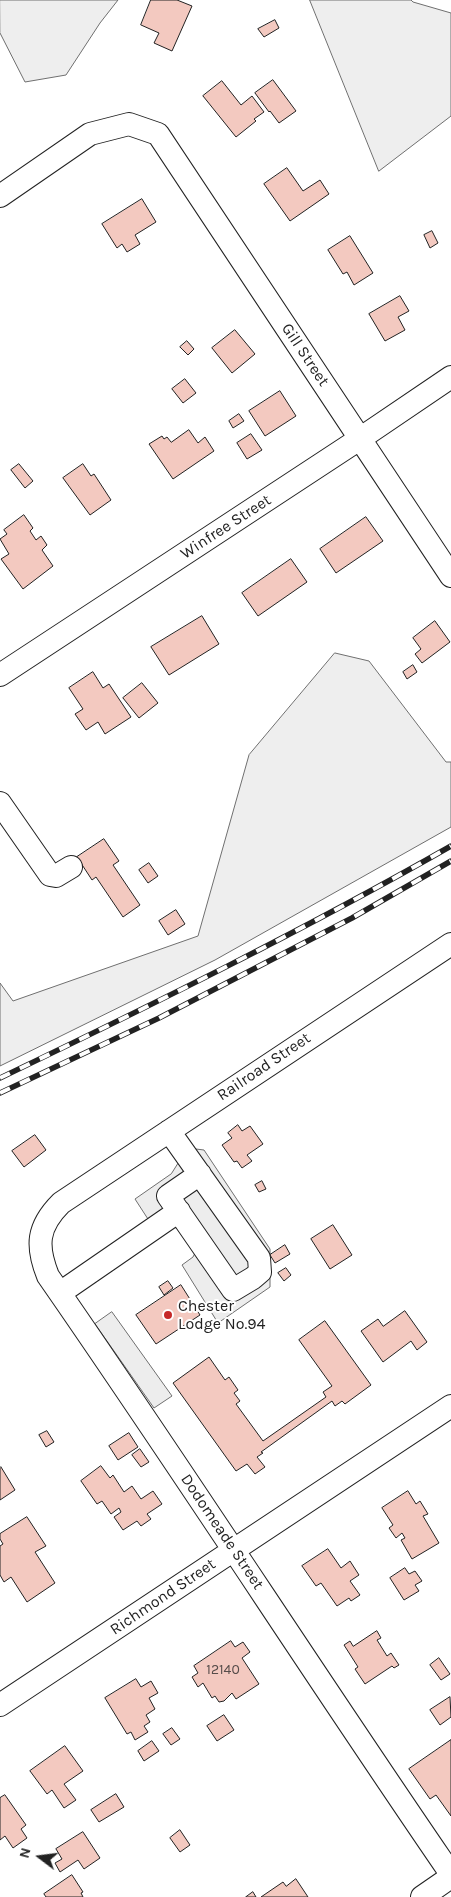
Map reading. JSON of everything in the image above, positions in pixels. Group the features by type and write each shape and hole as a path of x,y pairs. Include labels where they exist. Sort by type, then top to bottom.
{"street":[{"name":"Gill Street","path":"0,196 90,134 129,124 158,134 451,576"},
{"name":"Winfree Street","path":"0,675 451,377"},
{"path":"0,803 50,875 56,876 71,868"},
{"name":"Railroad Street","path":"78,1191 451,944"},
{"path":"169,1131 200,1174 259,1258 260,1272 233,1290 168,1196 200,1174"},
{"name":"Dodomeade Street","path":"78,1191 52,1212 44,1226 40,1242 41,1258 48,1276 234,1550 451,1876"},
{"path":"60,1293 179,1211"},
{"name":"Richmond Street","path":"0,1705 451,1406"},
{"path":"422,1897 451,1876"}],"shaded area":[{"path":"0,0 118,0 100,23 66,75 25,82 0,33"},
{"path":"310,0 411,0 451,13 451,116 379,171"},
{"path":"335,653 369,661 446,762 451,762 451,827 215,960 0,1066 0,983 13,1001 198,936 249,755"},
{"path":"190,1145 196,1149 204,1150 270,1249 270,1287 218,1323 182,1265 193,1257 195,1253 179,1228 170,1227 157,1233 135,1199 171,1174"},
{"path":"112,1312 172,1396 154,1408 95,1324"}],"building":[{"path":"151,0 177,0 192,6 172,51 154,43 159,33 141,25"},
{"path":"275,20 279,28 264,37 258,29"},
{"path":"273,80 296,111 279,123 255,93"},
{"path":"222,81 241,105 252,96 264,112 236,137 203,96"},
{"path":"287,168 303,191 320,180 329,194 290,221 264,184"},
{"path":"142,199 156,222 135,235 140,244 127,252 122,244 117,248 102,224"},
{"path":"432,231 438,243 430,248 424,235"},
{"path":"350,236 373,273 354,285 347,272 343,274 328,250"},
{"path":"400,296 409,311 398,317 405,330 385,341 369,314"},
{"path":"235,330 255,354 232,373 212,348"},
{"path":"187,341 194,349 188,355 180,347"},
{"path":"185,379 196,393 183,403 172,389"},
{"path":"280,391 296,416 265,436 249,411"},
{"path":"239,414 244,421 233,428 229,421"},
{"path":"189,430 198,443 205,437 214,451 173,479 149,444 162,436 164,439 167,437 171,442"},
{"path":"251,434 262,450 247,459 237,443"},
{"path":"19,464 33,481 25,488 11,470"},
{"path":"83,464 91,476 94,474 111,500 90,515 63,478"},
{"path":"24,515 33,528 30,531 36,540 41,536 47,545 42,550 53,566 23,589 1,559 9,554 0,539 7,534 4,530"},
{"path":"366,517 383,541 336,573 320,549"},
{"path":"291,559 307,582 258,616 242,593"},
{"path":"202,616 219,644 169,675 151,647"},
{"path":"435,621 450,642 422,663 415,654 421,649 413,638"},
{"path":"413,665 417,672 407,679 403,672"},
{"path":"93,672 103,688 109,684 131,717 105,734 98,722 86,730 75,714 83,709 69,688"},
{"path":"142,683 158,703 139,718 123,698"},
{"path":"104,839 119,861 113,865 140,905 123,917 96,877 92,880 77,857"},
{"path":"149,863 158,876 148,883 139,870"},
{"path":"176,910 185,924 168,935 159,921"},
{"path":"238,1125 242,1131 250,1126 263,1144 247,1155 252,1161 242,1168 237,1161 234,1162 222,1145 232,1138 228,1133"},
{"path":"35,1135 46,1150 24,1167 12,1151"},
{"path":"262,1181 266,1189 259,1192 255,1185"},
{"path":"333,1225 352,1255 330,1269 311,1239"},
{"path":"285,1245 290,1254 275,1263 270,1255"},
{"path":"286,1268 291,1275 284,1281 278,1273"},
{"path":"168,1281 173,1288 164,1295 159,1287"},
{"name":"Chester Lodge No.94","path":"181,1285 200,1315 156,1344 136,1315"},
{"path":"405,1311 427,1342 417,1350 411,1341 383,1362 361,1331 378,1319 383,1326"},
{"path":"325,1321 371,1385 345,1404 342,1401 335,1406 332,1401 261,1452 263,1453 257,1457 265,1467 255,1474 247,1464 236,1471 173,1383 209,1357 225,1380 229,1377 238,1390 234,1393 240,1401 236,1404 263,1441 326,1397 323,1392 332,1386 299,1340"},
{"path":"47,1431 54,1442 46,1447 39,1435"},
{"path":"129,1433 138,1447 118,1460 109,1446"},
{"path":"140,1449 149,1462 141,1467 132,1455"},
{"path":"101,1466 110,1478 113,1475 124,1492 132,1486 141,1499 153,1491 162,1504 147,1514 151,1519 141,1526 137,1521 123,1530 114,1517 121,1512 119,1508 111,1514 102,1501 97,1504 81,1481"},
{"path":"0,1468 15,1490 0,1500"},
{"path":"408,1491 416,1504 420,1501 428,1514 423,1516 439,1543 412,1559 401,1540 405,1538 402,1533 396,1538 389,1528 393,1525 382,1508"},
{"path":"27,1517 46,1546 35,1552 55,1583 27,1602 11,1577 4,1582 0,1575 0,1546 3,1544 0,1534"},
{"path":"328,1549 341,1568 350,1561 359,1575 350,1581 360,1595 351,1601 349,1598 337,1606 321,1583 316,1586 302,1566"},
{"path":"405,1568 409,1574 415,1571 422,1581 415,1585 419,1591 404,1600 390,1578"},
{"path":"377,1631 381,1638 377,1640 387,1656 391,1653 399,1665 394,1668 392,1666 365,1684 355,1669 358,1667 344,1645 350,1641 353,1646"},
{"path":"231,1641 235,1647 243,1642 250,1652 242,1658 259,1684 236,1699 232,1693 224,1701 219,1702 215,1696 212,1698 203,1683 198,1687 192,1677 198,1673 194,1666"},
{"path":"439,1658 450,1674 441,1680 430,1665"},
{"path":"136,1679 141,1687 151,1681 158,1693 149,1698 155,1709 146,1715 150,1722 144,1726 148,1732 135,1740 131,1732 127,1734 105,1698"},
{"path":"450,1697 451,1717 440,1725 430,1710"},
{"path":"224,1715 234,1730 217,1741 207,1726"},
{"path":"172,1728 180,1739 171,1745 163,1734"},
{"path":"451,1740 451,1816 436,1795 430,1799 409,1769"},
{"path":"152,1741 159,1751 144,1761 138,1751"},
{"path":"65,1746 83,1771 64,1784 76,1800 64,1808 52,1790 47,1794 30,1771"},
{"path":"116,1794 124,1807 99,1822 91,1810"},
{"path":"5,1795 26,1825 21,1829 27,1838 13,1848 5,1836 0,1840 0,1798"},
{"path":"180,1830 190,1845 180,1852 170,1838"},
{"path":"83,1832 100,1858 84,1869 78,1860 60,1872 55,1863 62,1859 56,1849"},
{"path":"72,1875 83,1892 81,1893 83,1897 46,1897 44,1894"},
{"path":"296,1879 308,1897 261,1897 283,1882 286,1886"},
{"path":"253,1892 256,1897 246,1897"}],"railway":[{"path":"0,1078 227,966 451,846"},
{"path":"0,1093 159,1018 352,918 451,861"}],"place":[{"name":"Chester Lodge No.94","path":"168,1315"}]}
